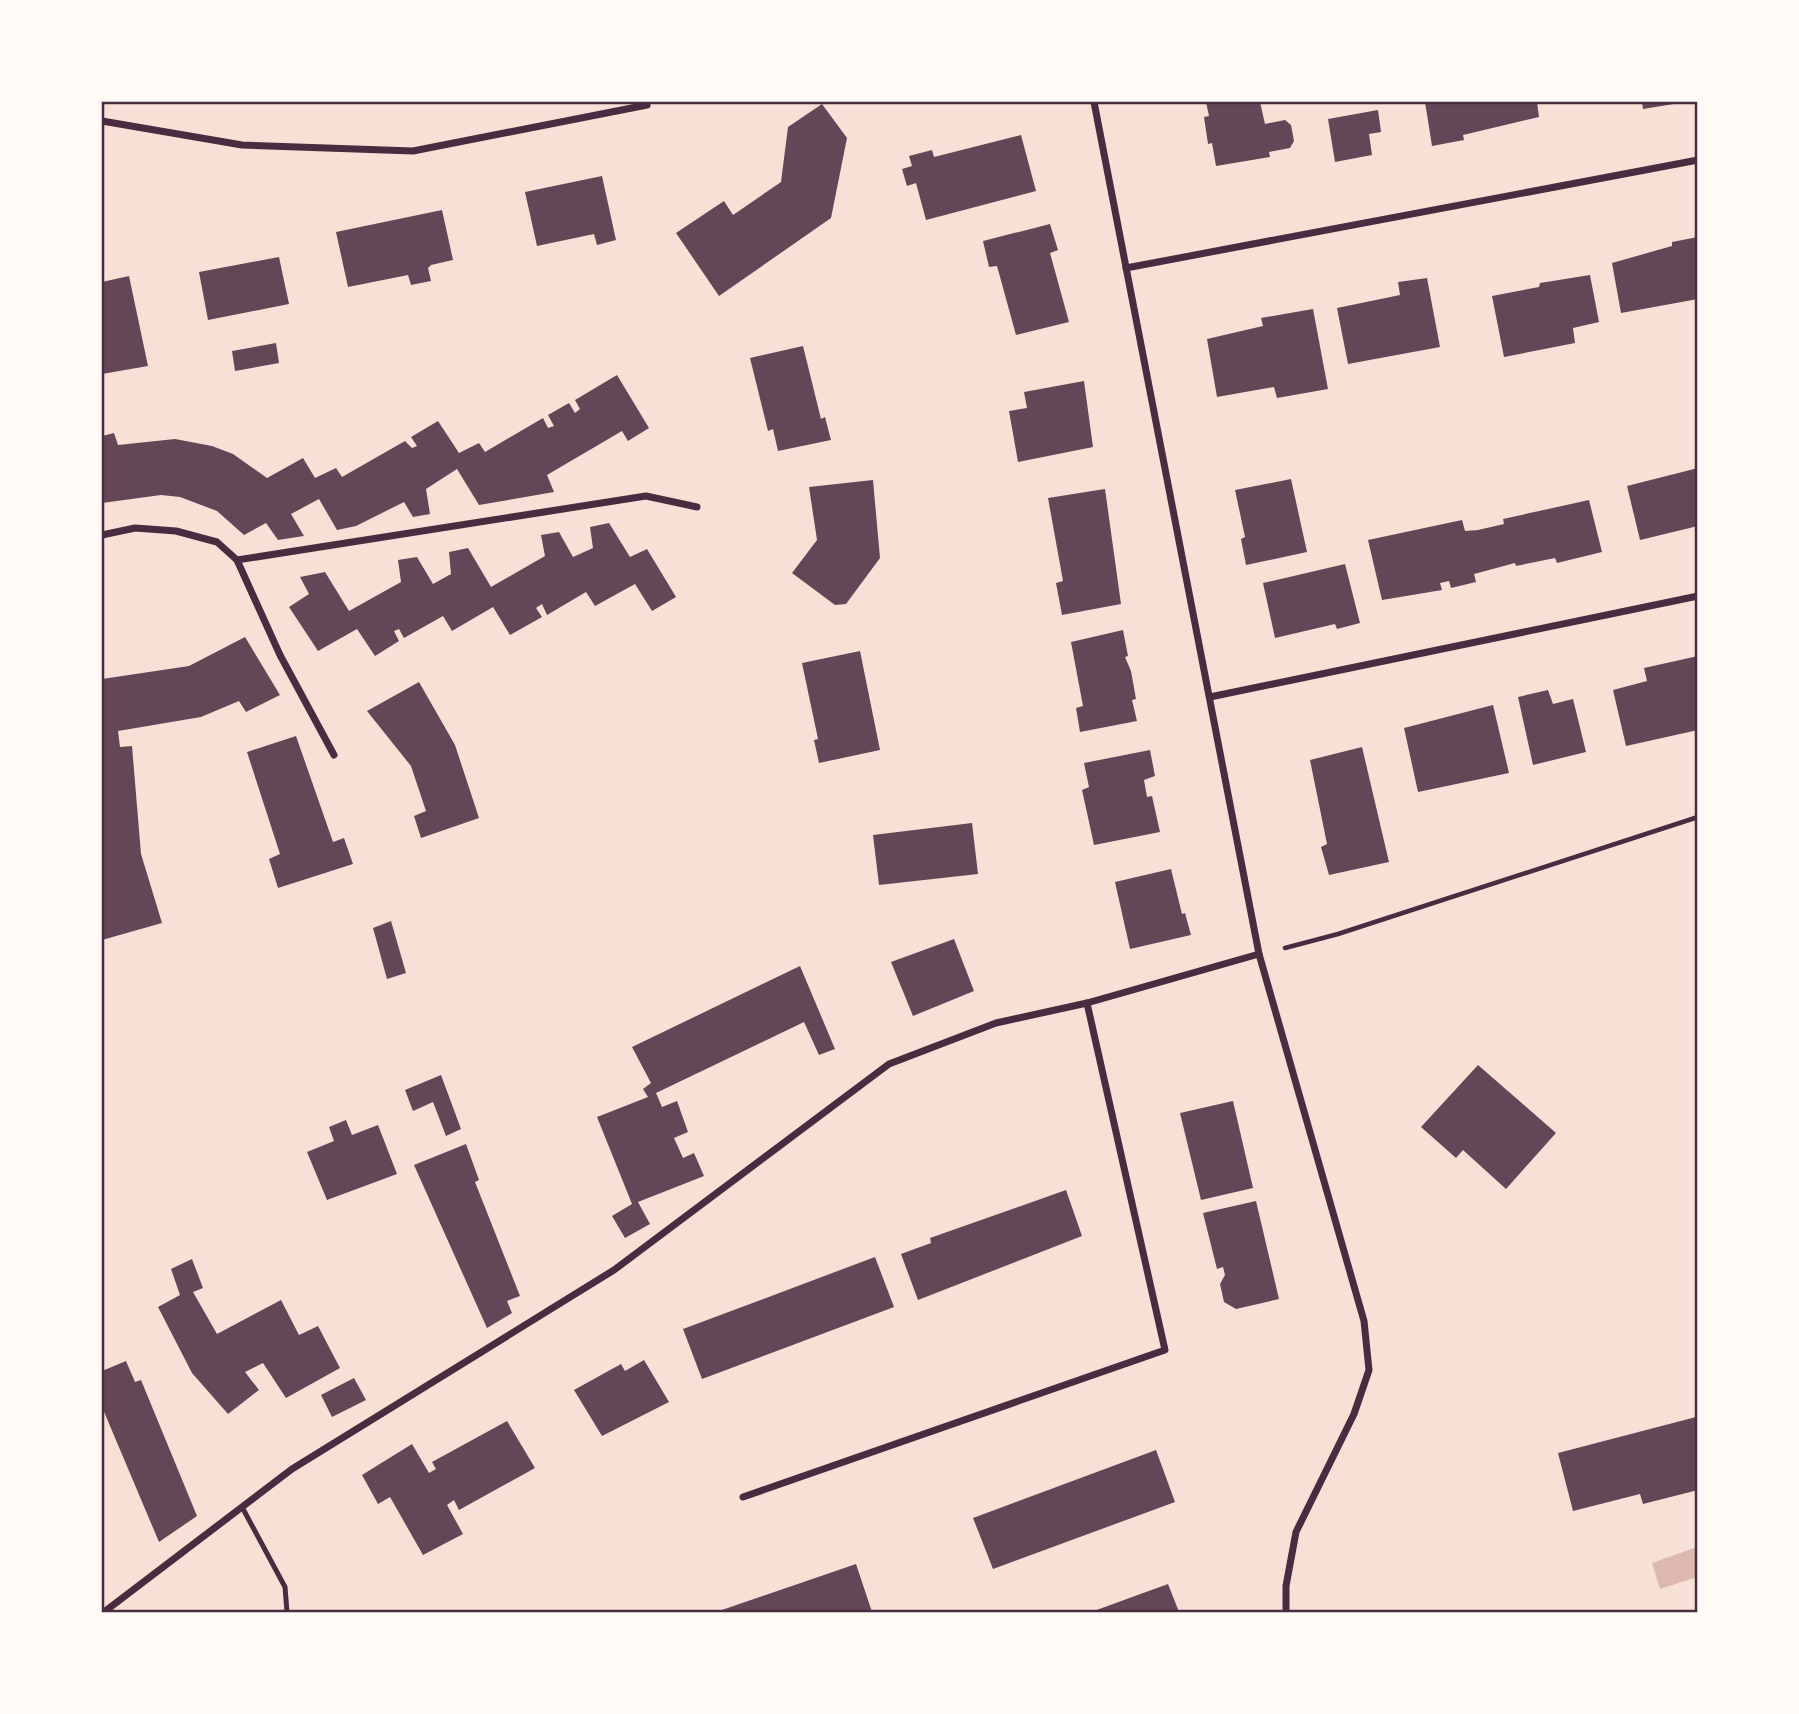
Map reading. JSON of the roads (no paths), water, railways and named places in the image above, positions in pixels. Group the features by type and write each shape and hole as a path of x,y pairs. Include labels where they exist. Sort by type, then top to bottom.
{"street":[{"path":"1094,102 1259,954 1364,1321 1369,1370 1354,1414 1296,1532 1286,1586 1286,1612"},
{"path":"102,121 242,145 413,151 647,105"},
{"path":"1126,268 1698,160"},
{"path":"237,560 646,496 697,507"},
{"path":"102,535 135,528 176,531 217,542 237,560 280,656 334,755"},
{"path":"1210,697 1698,596"},
{"path":"104,1612 292,1469 614,1270 889,1064 996,1023 1087,1003 1259,954"},
{"path":"743,1497 1165,1350 1087,1003"}],"lane":[{"path":"242,1507 285,1587 287,1612"}]}
